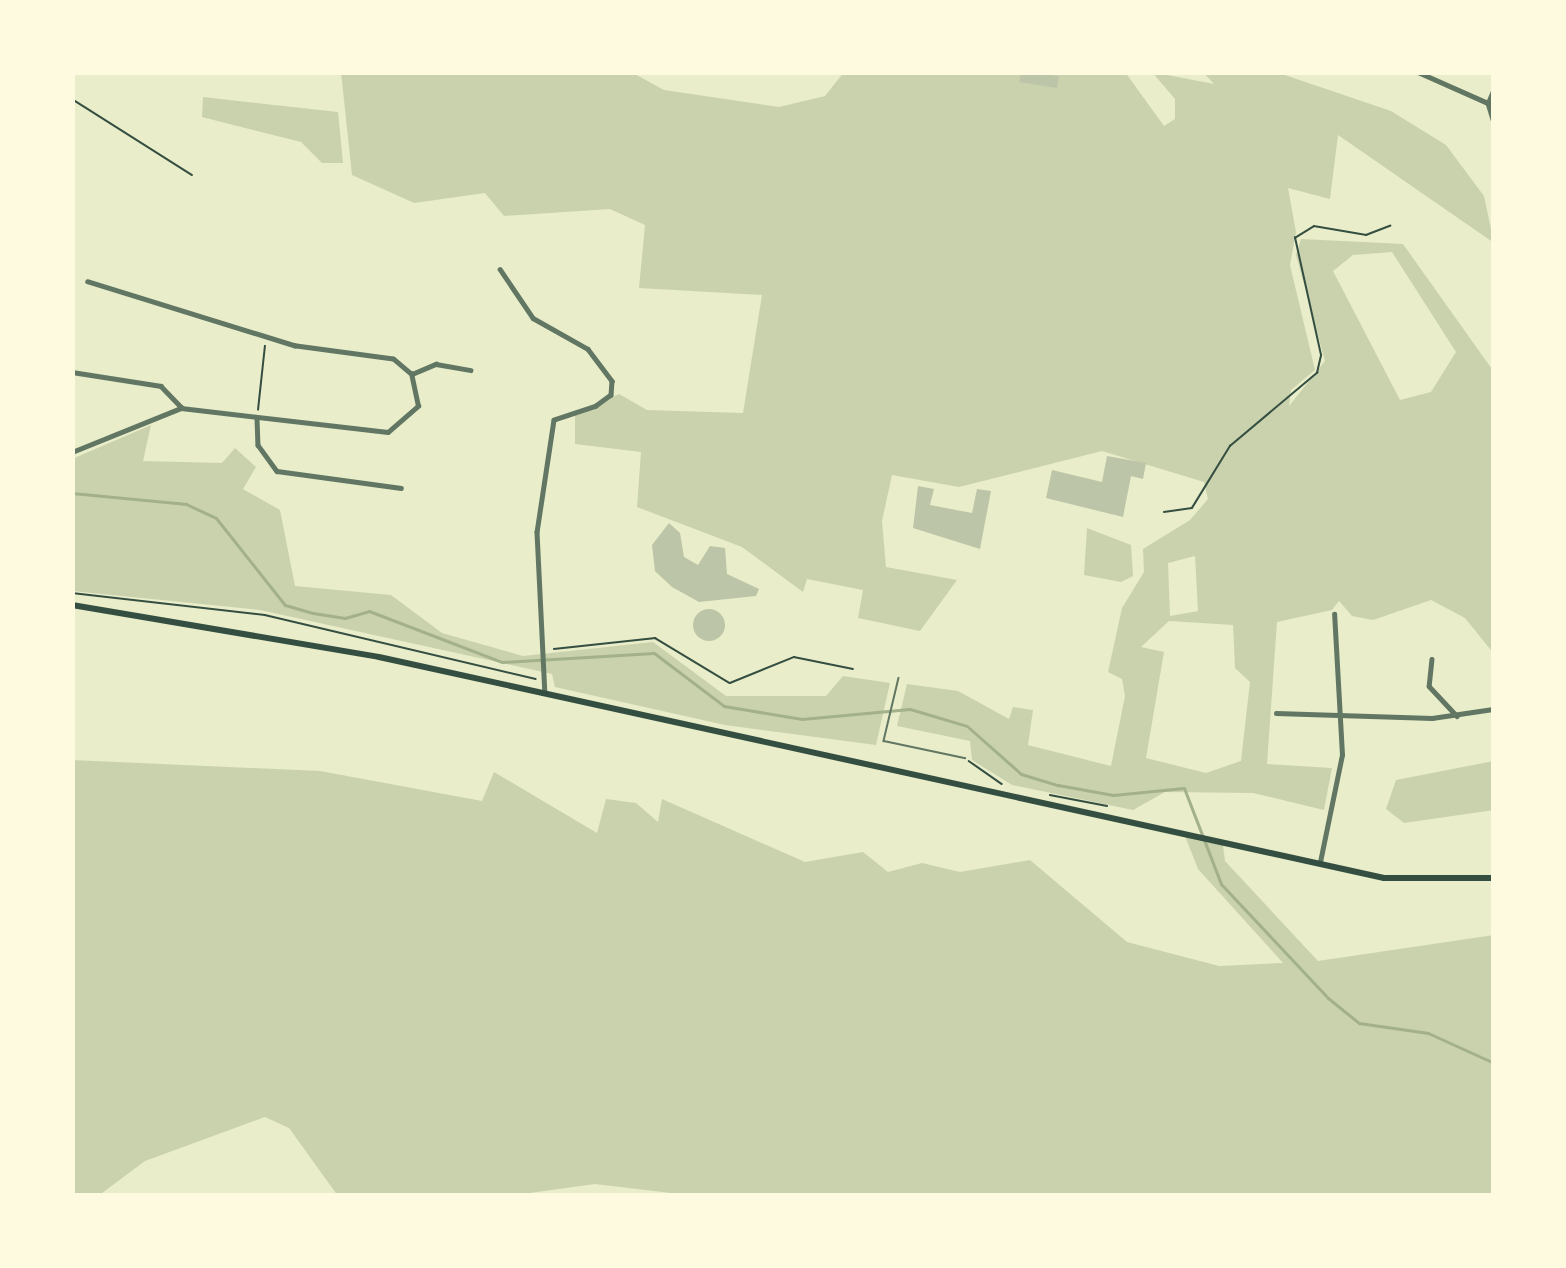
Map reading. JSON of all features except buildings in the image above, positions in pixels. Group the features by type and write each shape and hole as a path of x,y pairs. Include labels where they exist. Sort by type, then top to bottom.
{"main road":[{"path":"72,605 262,634 545,693 877,772 1190,830 1426,883 1494,878"}],"street":[{"path":"1418,72 1488,103"},
{"path":"1494,89 1488,103 1494,123"},
{"path":"500,269 533,318 588,349 612,381 610,395 596,406 554,420 537,532 545,693"},
{"path":"88,282 267,337 368,352 411,374"},
{"path":"411,374 427,365 470,370"},
{"path":"72,372 160,386 181,408"},
{"path":"72,452 181,408 388,432 418,406 411,374"},
{"path":"257,418 258,446 277,471 401,488"},
{"path":"1321,862 1340,769 1334,614"},
{"path":"1432,659 1429,686 1456,716"},
{"path":"1276,713 1456,716 1494,709"}],"lane":[{"path":"899,678 884,741 964,758"}],"path":[{"path":"72,98 192,175"},
{"path":"1164,512 1192,508 1229,446 1317,373 1322,356 1295,238 1314,226 1366,236 1390,226"},
{"path":"257,418 267,337"},
{"path":"72,593 265,615 545,682"},
{"path":"544,650 655,638 730,683 794,657 853,669"},
{"path":"964,758 1007,788"},
{"path":"1048,795 1108,806 1108,814"}],"green space":[{"path":"341,72 631,72 664,90 779,107 825,96 844,72 1125,72 1164,126 1175,119 1175,99 1152,72 1214,84 1203,72 1276,72 1391,111 1446,145 1484,196 1494,243 1338,135 1330,199 1288,188 1296,232 1290,265 1315,370 1291,390 1289,406 1325,361 1296,255 1301,239 1403,244 1494,372 1494,654 1465,618 1431,600 1373,620 1352,616 1339,601 1332,610 1277,622 1267,764 1332,768 1324,810 1253,793 1165,792 1133,810 1012,785 972,760 970,741 897,726 907,684 958,691 1009,719 1013,707 1033,710 1028,745 1111,766 1125,696 1122,679 1108,672 1122,608 1144,572 1143,549 1190,520 1208,499 1204,482 1102,451 959,487 892,475 882,521 886,567 957,580 920,631 858,618 863,590 807,579 803,592 742,547 637,507 641,452 575,444 575,414 619,394 647,410 743,413 762,295 639,288 645,225 610,209 504,216 485,193 414,203 352,175","holes":["1392,252 1456,352 1431,392 1400,400 1333,271 1353,255","1195,556 1198,611 1170,616 1168,563","1169,621 1233,625 1235,668 1250,682 1241,761 1206,773 1146,758 1164,652 1141,647"]},
{"path":"203,97 338,112 343,163 322,163 301,142 202,117"},
{"path":"151,425 143,461 222,463 235,448 256,467 243,489 280,510 295,586 391,595 442,633 523,656 653,642 726,696 826,696 843,676 890,683 876,745 725,725 555,687 552,674 260,610 72,591 72,459"},
{"path":"1087,528 1131,545 1133,576 1121,582 1084,575"},
{"path":"72,760 320,771 482,801 494,772 597,833 606,799 636,803 658,822 662,799 805,862 863,852 888,872 922,863 960,872 1030,860 1127,942 1219,966 1283,963 1198,869 1185,836 1223,845 1225,861 1318,961 1494,935 1494,1196 696,1196 595,1184 508,1196 338,1196 289,1128 265,1117 145,1161 98,1196 72,1196"},
{"path":"1494,761 1494,810 1404,823 1386,809 1396,780"}],"waterway":[{"path":"72,493 186,504 216,518 285,605 313,613 345,618 369,611 502,662 654,653 724,706 802,719 910,709 967,726 1021,774 1058,785 1113,795 1184,788 1221,884 1328,998 1359,1023 1428,1033 1494,1063"}]}
